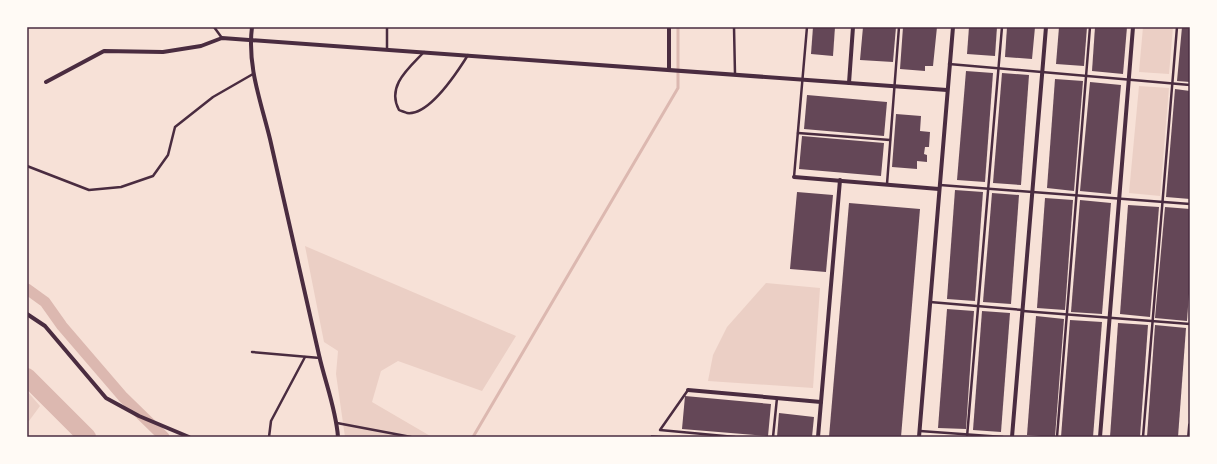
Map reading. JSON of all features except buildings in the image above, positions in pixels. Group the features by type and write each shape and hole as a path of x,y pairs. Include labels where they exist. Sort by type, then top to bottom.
{"street":[{"path":"252,27 250,40 253,74 284,196 320,358 337,423 338,437"},
{"path":"669,27 671,69"},
{"path":"849,83 853,27"},
{"path":"919,437 952,27"},
{"path":"1012,437 1046,27"},
{"path":"1100,437 1133,27"},
{"path":"46,82 104,51 163,52 201,46 222,38 671,69 947,90"},
{"path":"794,176 939,187"},
{"path":"818,437 840,180"},
{"path":"27,314 44,326 106,398 139,416 189,437"},
{"path":"688,390 821,402"},
{"path":"1189,437 1190,426"}],"lane":[{"path":"214,27 222,38"},
{"path":"387,27 387,49"},
{"path":"734,27 735,74"},
{"path":"794,176 807,27"},
{"path":"887,184 899,27"},
{"path":"968,436 1002,27"},
{"path":"1057,437 1090,27"},
{"path":"1143,437 1177,27"},
{"path":"424,52 400,78 395,90 395,103 399,110 408,113 419,110 432,100 452,81 468,55"},
{"path":"950,64 1190,85"},
{"path":"27,166 89,190 121,187 153,176 168,155 175,127 213,97 253,74"},
{"path":"798,132 890,140"},
{"path":"939,187 988,188 1190,204"},
{"path":"930,302 1190,324"},
{"path":"252,352 320,358"},
{"path":"269,437 271,421 306,357"},
{"path":"688,390 660,430 735,437"},
{"path":"773,437 777,398"},
{"path":"337,423 411,437"},
{"path":"919,431 968,436 1003,437"}],"shaded area":[{"path":"1143,27 1173,27 1169,74 1139,72"},
{"path":"1139,86 1169,88 1160,196 1129,193"},
{"path":"305,246 516,336 482,391 398,361 381,371 372,402 432,437 345,437 336,374 338,351 324,342"},
{"path":"766,283 820,288 813,388 708,381 713,355 727,327"},
{"path":"27,391 40,406 29,421 27,420"}],"waterway":[{"path":"473,437 678,88 678,27"},
{"path":"27,289 45,302 62,326 123,397 164,437"},
{"path":"27,377 87,437"}]}
